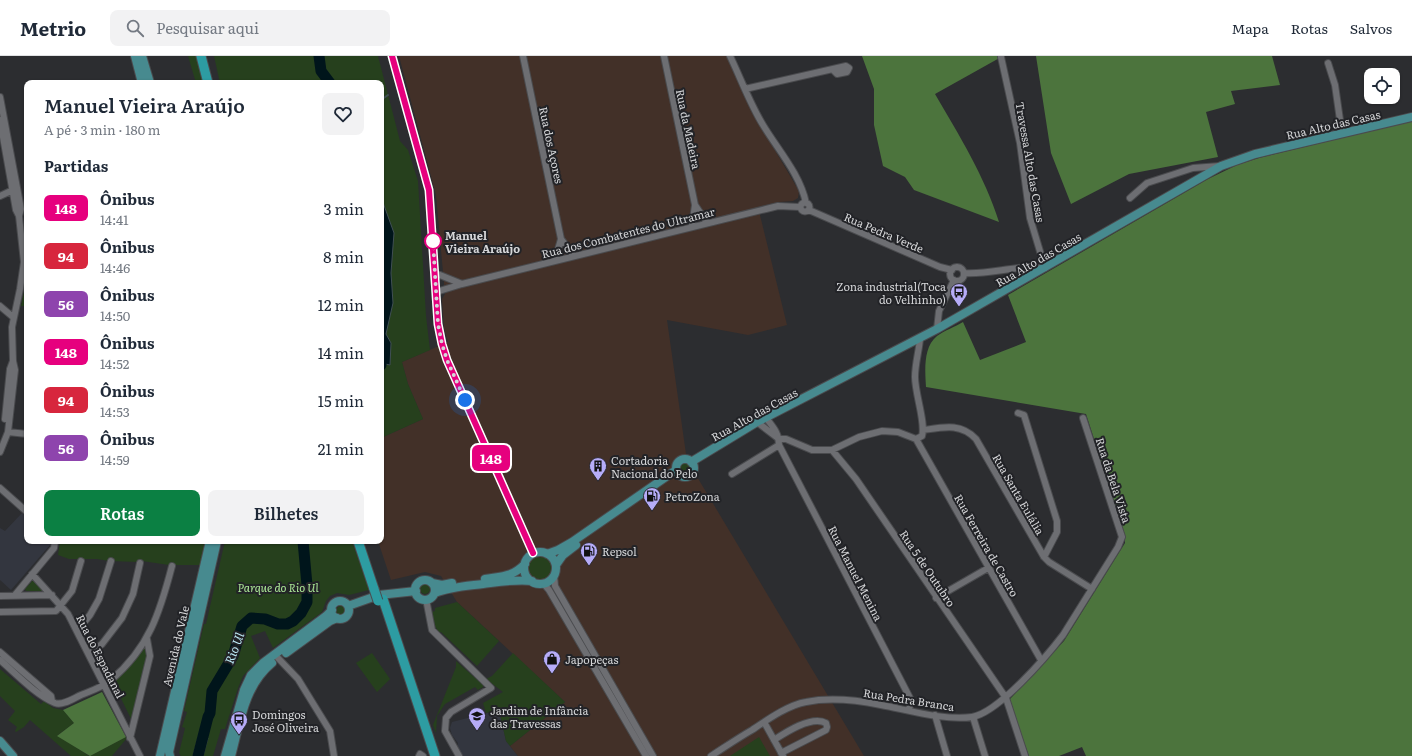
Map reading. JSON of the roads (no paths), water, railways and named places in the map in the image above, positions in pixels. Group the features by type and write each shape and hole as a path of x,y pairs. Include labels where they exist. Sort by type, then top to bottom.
{"highway":[{"path":"201,56 207,80"},
{"path":"205,56 211,80"},
{"path":"359,544 376,588 431,756"},
{"path":"364,544 376,588"},
{"path":"380,600 435,756"}],"main road":[{"path":"135,56 141,80"},
{"path":"142,56 149,80"},
{"name":"Rua Alto das Casas","path":"691,462 757,422 937,330 1221,166 1255,154 1412,117"},
{"path":"686,459 691,462 694,468 692,473 685,477 678,473 676,464 680,460 686,459"},
{"path":"547,554 572,542 678,473"},
{"path":"556,565 554,560 547,554 538,552 533,553 516,572 505,576 442,585 432,583 427,580 421,581 417,585 416,591 418,596 426,599 431,597 434,593 442,590 521,580 543,583 548,582 554,575 556,565 563,555 678,473"},
{"name":"Avenida do Vale","path":"160,756 209,544"},
{"name":"Avenida do Vale","path":"170,756 169,752 216,544"},
{"path":"524,564 525,574 532,581"},
{"path":"432,583 435,588 434,593"},
{"path":"348,606 379,595 416,591"},
{"path":"225,756 244,690 251,676 263,663 326,616 332,610 333,605 337,602 345,602 349,611 347,616 330,621 278,658 256,679 249,693 232,756"},
{"path":"332,610 333,615 337,618"},
{"path":"0,741 13,756"}],"street":[{"path":"392,56 429,190 438,324 442,344 447,360 533,553"},
{"name":"Rua dos Açores","path":"523,56 561,239 574,256"},
{"name":"Rua da Madeira","path":"664,56 695,205 692,226"},
{"path":"730,56 763,124 781,151 804,192 806,202 810,206 809,210 803,212 800,207 806,202"},
{"name":"Travessa Alto das Casas","path":"1001,58 1020,143 1030,218 1045,268"},
{"path":"1328,63 1335,85 1342,134"},
{"path":"745,89 834,70"},
{"path":"0,97 4,143 21,209 19,216"},
{"path":"0,120 16,210 19,216 24,262 12,327 13,361 15,370 8,432 0,452"},
{"path":"1130,198 1147,183 1169,175 1193,168 1221,166"},
{"path":"0,196 13,190"},
{"name":"Rua da Madeira","path":"695,205 707,223"},
{"name":"Rua dos Combatentes do Ultramar","path":"436,292 555,260 692,226 778,206 800,207"},
{"name":"Rua Pedra Verde","path":"809,210 940,268 952,270"},
{"name":"Rua dos Açores","path":"555,260 561,239"},
{"path":"954,280 951,277 952,270 958,268 962,269 964,273 977,274 1035,266 1045,268"},
{"path":"435,273 462,284"},
{"path":"954,280 960,280 964,273"},
{"path":"937,330 939,311 954,280"},
{"path":"0,306 13,317"},
{"path":"732,474 779,442 786,439 812,450 832,450 859,437 882,431 898,432 916,439 922,436 924,430 915,376 920,339"},
{"path":"0,442 4,432 10,369 13,361"},
{"path":"1018,413 1024,415 1057,521 1057,532 1044,557"},
{"name":"Rua Manuel Menina","path":"766,418 776,430 779,442 911,700 909,710"},
{"name":"Rua da Bela Vista","path":"1083,418 1122,537 1118,547 1092,589"},
{"path":"757,422 779,442"},
{"name":"Rua Santa Eulália","path":"924,430 948,427 961,429 970,433 976,439 1044,557 1049,562 1092,589"},
{"path":"8,432 24,434"},
{"name":"Rua Ferreira de Castro","path":"916,439 988,568 1042,660"},
{"name":"Rua 5 de Outubro","path":"832,450 856,479 936,598 1006,698 1025,756"},
{"path":"0,488 24,509"},
{"path":"15,595 54,548 55,544"},
{"path":"0,612 56,611 72,591 81,561"},
{"path":"77,630 90,615 99,599 110,561"},
{"path":"89,654 102,644 122,618 133,594 140,563"},
{"path":"0,660 47,699 57,703 65,702 104,684 111,680 133,657 146,639 161,608 172,566"},
{"path":"936,598 988,568"},
{"name":"Rua do Espadanal","path":"32,574 68,614 140,756"},
{"path":"554,575 555,586 653,756"},
{"path":"543,583 549,590 646,756"},
{"name":"Rua Pedra Branca","path":"711,756 764,722 804,702 832,699 862,701 954,718 973,717 1006,698 1042,660 1063,635 1092,589"},
{"path":"0,596 52,595"},
{"path":"426,599 432,630 491,688 451,712 446,718 445,731 459,756"},
{"path":"130,738 150,656 146,639"},
{"path":"0,652 51,696 52,701"},
{"path":"278,658 298,679 330,731 334,756"},
{"path":"935,715 947,756"},
{"path":"973,717 984,756"},
{"path":"764,722 774,740 782,754 826,730 826,723 823,721 817,721 799,725 774,740"},
{"path":"419,756 420,754 424,756"}],"water":[{"path":"384,205 394,233 391,273 393,303 386,334 391,343 390,365 384,364"},
{"path":"205,712 212,714 206,737 208,738 203,756 193,756"}],"waterway":[{"name":"Rio Ul","path":"319,56 321,71 328,80"},
{"path":"384,98 388,95"},
{"name":"Rio Ul","path":"198,756 210,713 212,691 233,656 242,626 251,618 265,619 278,624 287,624 293,621 301,613 307,602 303,544"}],"place":[{"name":"Manuel Vieira Araújo","path":"433,241"},
{"name":"Zona industrial(Toca do Velhinho)","path":"959,307"},
{"name":"Cortadoria Nacional do Pelo","path":"598,481"},
{"name":"PetroZona","path":"652,511"},
{"name":"Repsol","path":"589,566"},
{"name":"Japopeças","path":"552,674"},
{"name":"Jardim de Infância das Travessas","path":"477,731"},
{"name":"Domingos José Oliveira","path":"239,735"}],"park label":[{"name":"Parque do Rio Ul","path":"278,587"}]}
